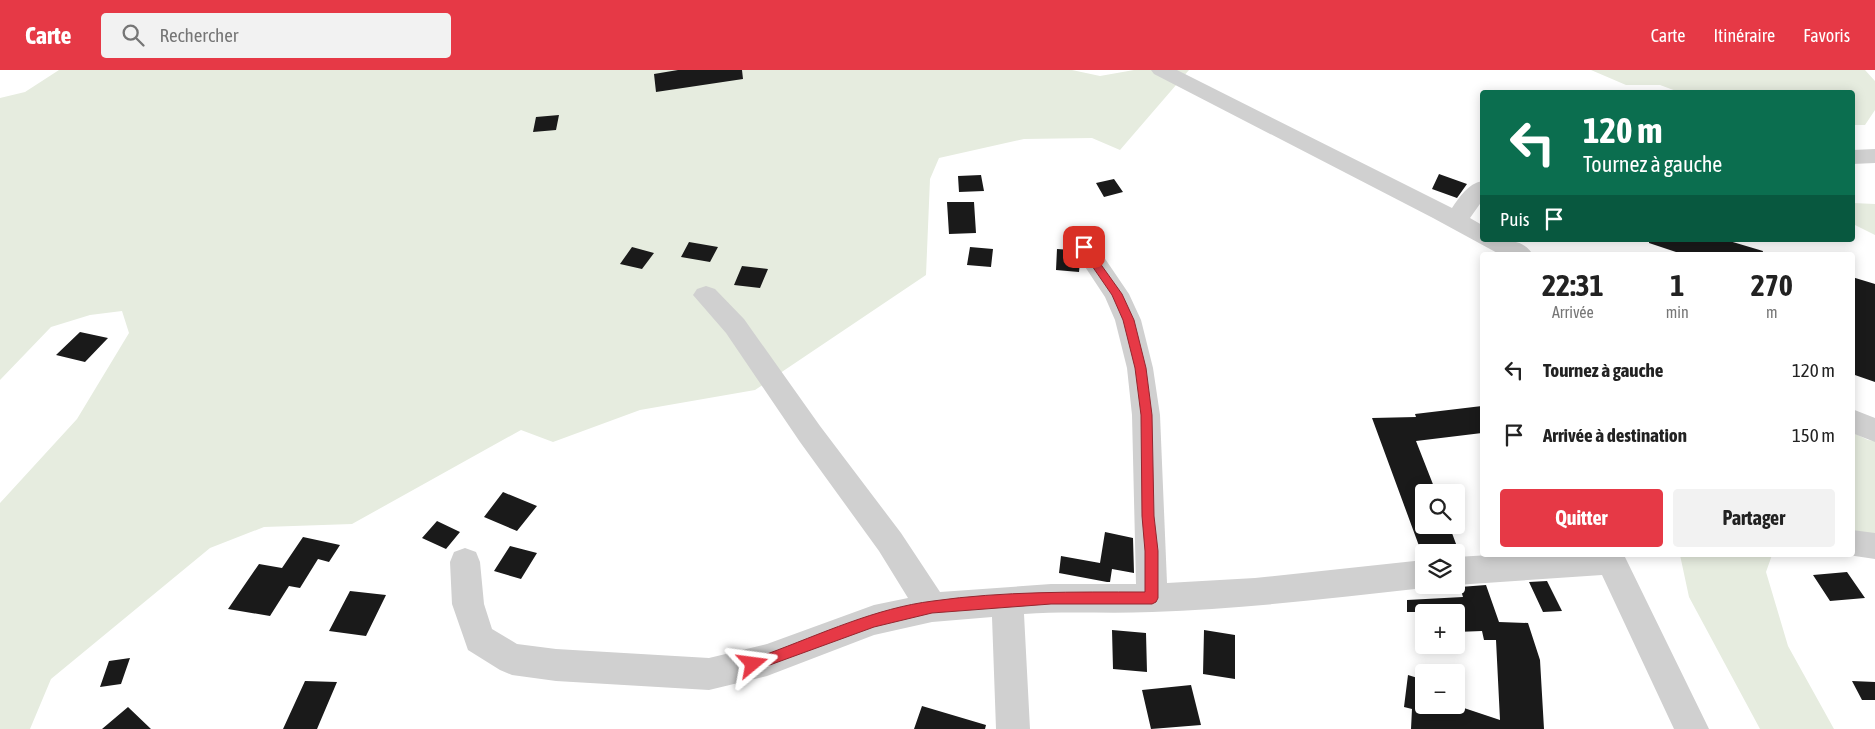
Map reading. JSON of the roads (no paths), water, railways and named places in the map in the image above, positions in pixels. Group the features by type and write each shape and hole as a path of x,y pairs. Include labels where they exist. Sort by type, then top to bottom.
{"street":[{"path":"1161,70 1480,234"},
{"path":"1855,157 1875,156"},
{"path":"1456,220 1470,199 1480,190"},
{"path":"1496,242 1515,252"},
{"path":"1084,247 1116,294 1128,320 1140,368 1146,415 1152,598"},
{"path":"706,295 734,326 810,434 890,542 932,607"},
{"path":"1855,421 1875,431"},
{"path":"1855,543 1875,546"},
{"path":"1465,571 1609,558 1692,729"},
{"path":"465,562 468,604 479,639 512,659 556,665 709,674 767,660 874,620 932,607 1051,598 1152,598 1255,592 1415,575"},
{"path":"1007,602 1013,729"}]}
